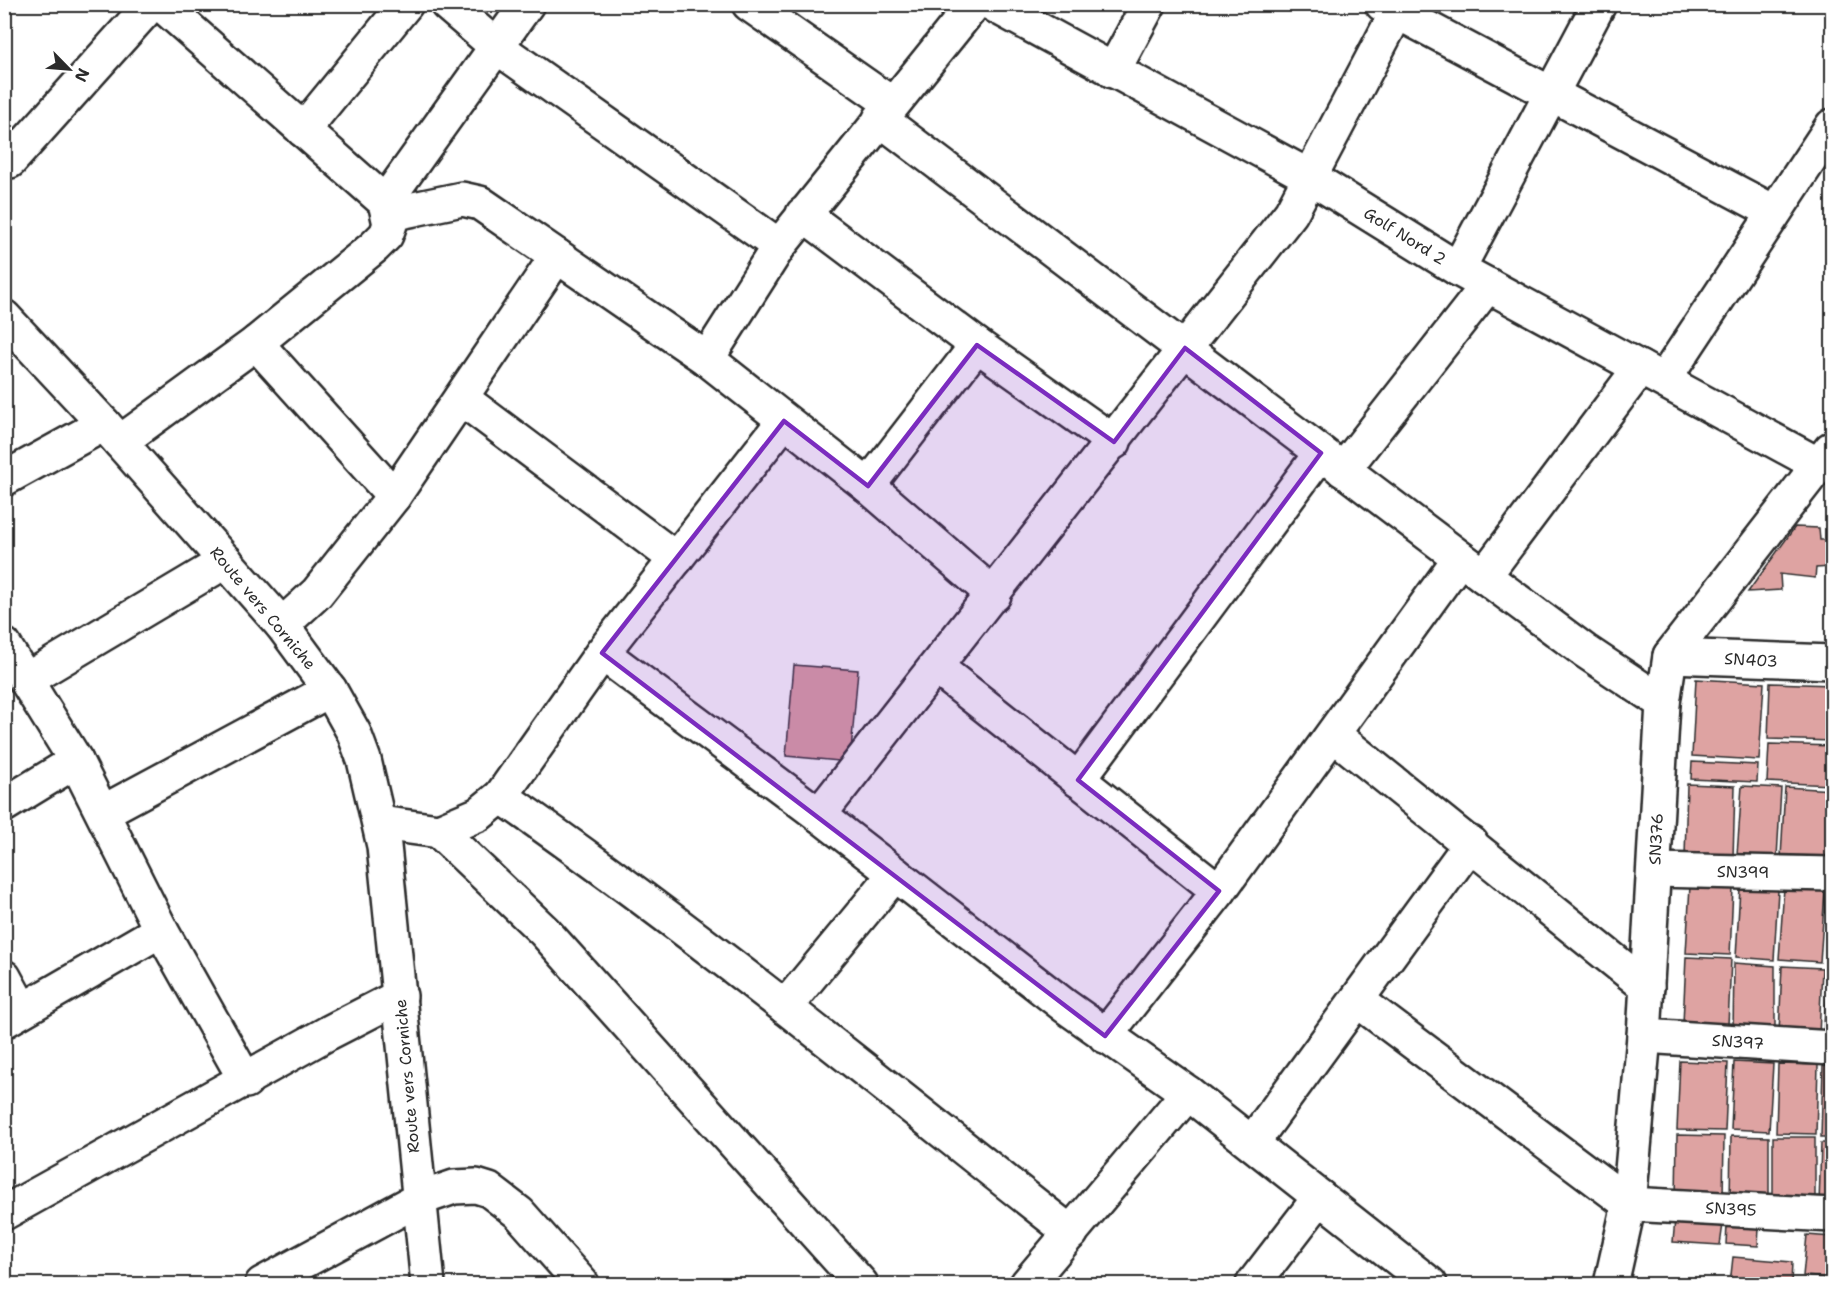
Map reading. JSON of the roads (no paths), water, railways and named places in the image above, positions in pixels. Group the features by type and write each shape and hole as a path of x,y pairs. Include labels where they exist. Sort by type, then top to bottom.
{"street":[{"path":"10,161 151,4"},
{"path":"4,478 112,433 256,342 375,247 386,236 390,224 387,208 303,129 161,4"},
{"path":"303,129 406,4"},
{"path":"447,4 497,46 779,246"},
{"path":"387,208 527,4"},
{"path":"748,4 1332,462 1585,651 1663,703"},
{"path":"707,360 779,246 803,214 974,4"},
{"name":"Golf Nord 2","path":"992,4 1310,177 1458,269 1652,374 1826,456"},
{"path":"1113,71 1149,4"},
{"path":"1458,269 1599,4"},
{"path":"819,814 994,595 1291,213 1394,7 1550,94 1774,212"},
{"path":"1105,1036 1219,891 1334,735 1472,567 1652,374 1774,212 1833,126"},
{"path":"387,208 462,199 480,203 707,360 868,486 994,595"},
{"path":"803,214 977,345 1114,442"},
{"path":"282,625 323,586 394,496 557,255"},
{"path":"1078,780 1332,462 1488,285"},
{"name":"Route vers Corniche","path":"4,317 112,433 282,625 330,690 354,733 380,823 400,996 428,1284"},
{"path":"256,342 394,496"},
{"path":"868,486 977,345"},
{"path":"460,398 676,560"},
{"path":"380,823 439,831 478,814 501,796 602,653 784,421"},
{"name":"SN376","path":"1611,1284 1629,1204 1644,1036 1663,703 1670,656 1826,456"},
{"path":"26,680 226,561"},
{"path":"4,645 76,761 161,930 246,1081"},
{"path":"602,653 819,814 1105,1036 1188,1093 1430,1284"},
{"name":"SN403","path":"1670,656 1833,662"},
{"path":"936,667 1219,891"},
{"path":"103,812 330,690"},
{"path":"1334,735 1647,987"},
{"path":"4,806 76,761"},
{"path":"501,796 564,840 785,1007 1071,1233"},
{"path":"439,831 544,931 861,1284"},
{"path":"1252,1143 1471,843"},
{"name":"SN399","path":"1654,870 1833,874"},
{"path":"785,1007 895,874"},
{"path":"4,977 13,1015 161,930"},
{"path":"4,1213 246,1081 328,1033 400,996"},
{"path":"1357,1000 1629,1204"},
{"name":"SN397","path":"1644,1036 1833,1048"},
{"path":"1027,1284 1188,1093"},
{"path":"262,1284 419,1199 454,1186 476,1186 489,1190 519,1213 582,1284"},
{"path":"1253,1284 1320,1197"},
{"name":"SN395","path":"1629,1204 1833,1215"}]}
